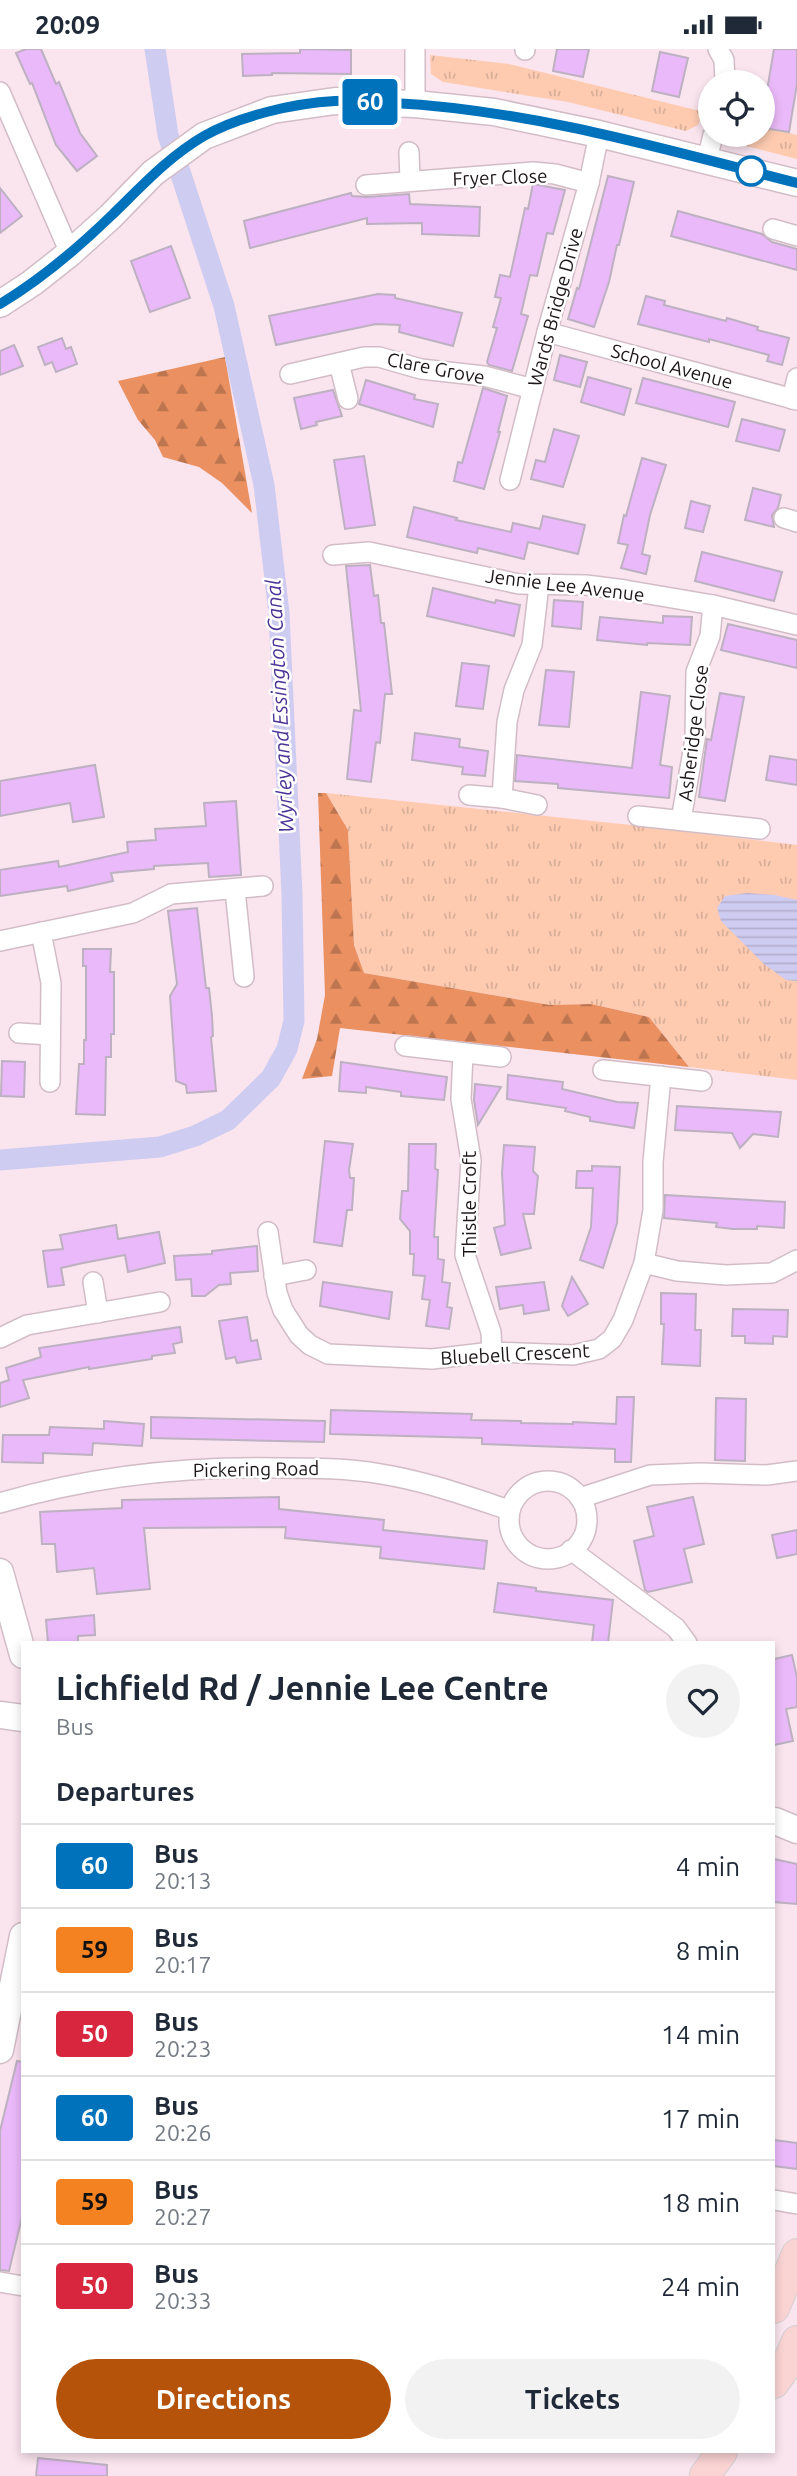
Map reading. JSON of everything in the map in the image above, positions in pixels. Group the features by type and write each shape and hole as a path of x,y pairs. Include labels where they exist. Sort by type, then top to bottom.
{"main road":[{"path":"0,304 70,253 153,173 204,136 272,110 335,101 415,104 494,112 599,134 797,183"},
{"path":"0,1572 21,1648"},
{"path":"0,1715 21,1719"},
{"path":"0,2048 21,1946"},
{"path":"775,2306 797,2254"},
{"path":"704,2476 714,2453"},
{"path":"704,2476 721,2453"}],"street":[{"path":"415,49 415,104"},
{"path":"719,49 723,70"},
{"path":"0,92 70,253"},
{"name":"Wards Bridge Drive","path":"510,480 589,183 599,134"},
{"path":"707,160 710,147"},
{"path":"409,152 410,181"},
{"name":"Fryer Close","path":"366,185 533,172 555,174 589,183"},
{"path":"773,229 797,236"},
{"name":"School Avenue","path":"547,333 794,399"},
{"name":"Clare Grove","path":"289,374 364,357 379,357 421,369 484,376 533,389"},
{"path":"339,363 348,398"},
{"path":"794,399 797,378"},
{"name":"Jennie Lee Avenue","path":"332,555 369,552 519,584 586,585 713,605 797,625"},
{"path":"502,798 508,722 514,690 533,645 539,585"},
{"name":"Asheridge Close","path":"681,820 695,739 696,672 710,636 713,605"},
{"path":"469,795 537,805"},
{"name":"Asheridge Close","path":"638,816 760,829"},
{"path":"0,941 133,913 171,894 262,886"},
{"path":"235,890 244,977"},
{"path":"41,932 51,982 50,1082"},
{"path":"19,1033 50,1035"},
{"path":"405,1046 501,1057"},
{"name":"Thistle Croft","path":"463,1053 461,1099 471,1160 466,1255 491,1332 492,1352"},
{"path":"603,1070 702,1081"},
{"name":"Bluebell Crescent","path":"268,1232 276,1293 288,1320 310,1345 328,1354 432,1359 492,1352 573,1355 600,1349 612,1339 623,1320 644,1263 653,1210 653,1162 661,1076"},
{"path":"644,1263 677,1271 726,1275 772,1273 797,1260"},
{"path":"274,1276 306,1270"},
{"path":"93,1282 98,1313"},
{"path":"0,1338 27,1325 160,1302"},
{"name":"Pickering Road","path":"0,1503 44,1490 125,1476 197,1469 326,1468 380,1474 443,1487 509,1510"},
{"path":"580,1499 650,1475 767,1475 797,1471"},
{"path":"551,1481 562,1484 580,1499 586,1520 579,1542 560,1557 547,1559 533,1556 522,1549 514,1539 509,1526 509,1510 520,1493 540,1482 551,1481"},
{"path":"571,1550 676,1628 686,1641"},
{"path":"775,2200 797,2204"},
{"path":"0,2282 21,2286"}],"green space":[{"path":"430,55 509,64 698,111 698,125 686,131 568,102 443,82 431,74"},
{"path":"775,129 797,135 797,159 751,147 775,147"},
{"path":"225,357 252,513 222,483 199,467 163,457 155,440 138,420 118,381"},
{"path":"318,793 326,793 348,830 354,945 364,973 550,1005 591,1004 649,1017 689,1067 340,1028 332,1076 302,1079 317,1039 325,995"},
{"path":"326,793 797,845 797,1080 689,1067 649,1017 591,1004 550,1005 364,973 354,945 348,830"}],"water":[{"path":"747,893 797,900 797,981 786,980 764,964 721,921 717,908 725,896"}],"building":[{"path":"26,49 41,49 56,84 59,82 80,133 97,156 77,171 56,145 32,83 30,84 16,53"},
{"path":"300,49 351,50 351,74 272,73 243,76 242,54 300,53"},
{"path":"557,49 589,49 583,77 553,71"},
{"path":"774,49 797,49 797,84 789,132 775,130 775,70 770,70"},
{"path":"660,52 688,58 679,97 652,91"},
{"path":"608,176 634,182 609,282 594,327 568,319 577,288 579,289"},
{"path":"533,184 565,190 553,234 547,233 537,276 530,275 521,314 528,316 512,371 489,365 487,362 497,328 493,327 501,298 495,297 500,275 510,277"},
{"path":"0,188 22,216 0,233"},
{"path":"351,193 352,196 367,197 409,194 410,204 480,207 479,236 422,234 422,223 367,224 367,218 250,248 244,221"},
{"path":"678,211 762,234 772,242 797,249 797,270 671,236"},
{"path":"171,246 190,298 150,312 131,261"},
{"path":"378,294 395,295 395,298 462,313 453,346 399,332 400,325 376,324 276,345 269,316"},
{"path":"646,296 665,301 664,305 726,321 727,318 758,327 757,330 789,338 782,365 767,361 769,355 638,324"},
{"path":"62,338 66,349 71,347 77,364 56,372 52,362 45,365 38,347"},
{"path":"14,345 23,366 0,375 0,351"},
{"path":"560,355 587,362 580,387 554,380"},
{"path":"588,377 631,389 624,415 581,402"},
{"path":"643,378 735,402 728,427 636,403"},
{"path":"366,380 415,395 414,399 438,404 433,427 359,404"},
{"path":"483,388 507,396 484,489 454,481 458,462 462,463"},
{"path":"333,390 342,416 316,422 317,425 301,429 294,398"},
{"path":"742,419 785,430 779,451 736,441"},
{"path":"554,429 579,436 563,487 531,479 536,460 545,462"},
{"path":"364,456 375,525 345,529 334,460"},
{"path":"642,458 666,465 650,515 642,554 650,556 646,574 621,568 628,545 618,543"},
{"path":"753,488 781,495 778,508 772,515 774,527 745,520"},
{"path":"691,501 710,506 703,532 685,528"},
{"path":"414,507 457,518 456,520 511,532 513,523 540,529 543,516 585,525 578,554 528,542 524,559 478,548 477,553 407,537"},
{"path":"702,552 782,572 774,601 695,581"},
{"path":"370,565 374,596 378,595 381,623 384,623 392,694 385,694 380,743 376,742 371,782 347,779 354,710 361,711 346,566"},
{"path":"433,588 495,603 496,600 520,605 514,636 427,616"},
{"path":"554,600 583,602 581,629 552,626"},
{"path":"663,616 692,617 690,645 647,645 597,640 600,617 663,623"},
{"path":"728,624 797,640 797,668 721,650"},
{"path":"462,663 489,666 483,709 456,706"},
{"path":"546,670 574,672 569,727 539,725"},
{"path":"641,692 670,696 660,765 672,767 669,798 558,788 558,784 515,781 517,755 632,768"},
{"path":"720,693 744,697 725,801 699,797 707,739 711,740"},
{"path":"415,733 460,739 459,747 488,751 485,776 462,774 463,767 412,760"},
{"path":"770,756 797,760 797,785 766,780"},
{"path":"95,765 104,817 73,822 70,803 0,816 0,781"},
{"path":"236,801 241,875 209,877 208,863 154,866 154,869 111,873 113,881 68,891 67,886 0,896 0,870 58,861 59,867 128,852 127,842 156,840 155,829 206,826 204,803"},
{"path":"197,908 212,1016 211,1037 216,1091 187,1093 186,1085 176,1081 170,996 177,984 168,911"},
{"path":"83,949 111,949 110,972 114,972 114,1034 111,1034 111,1057 106,1057 105,1115 76,1114 79,1064 84,1064 86,1040 86,966 83,966"},
{"path":"2,1061 25,1062 24,1097 1,1096"},
{"path":"341,1062 447,1077 444,1100 401,1096 401,1092 366,1087 366,1093 339,1091"},
{"path":"508,1075 563,1082 562,1089 617,1102 638,1103 634,1128 590,1121 590,1117 565,1111 566,1108 507,1099"},
{"path":"475,1084 501,1087 478,1125 474,1100"},
{"path":"677,1106 781,1112 778,1137 753,1134 740,1148 732,1133 675,1130"},
{"path":"325,1141 353,1144 349,1170 350,1178 354,1178 352,1210 347,1210 342,1246 314,1242"},
{"path":"409,1144 436,1144 435,1169 438,1170 434,1237 438,1237 438,1259 444,1260 442,1282 450,1283 447,1307 452,1308 449,1329 426,1326 430,1300 422,1299 425,1276 413,1275 414,1254 410,1254 410,1231 400,1219 402,1191 408,1191"},
{"path":"504,1145 535,1147 533,1171 538,1176 534,1214 523,1214 531,1248 501,1255 494,1228 505,1225 502,1173"},
{"path":"592,1166 620,1167 617,1223 603,1268 580,1260 591,1227 593,1188 576,1188 577,1171 592,1171"},
{"path":"665,1195 785,1202 784,1228 757,1226 757,1229 733,1229 716,1227 717,1223 664,1218"},
{"path":"116,1225 118,1239 159,1232 165,1263 128,1272 125,1255 83,1263 61,1268 64,1285 48,1287 43,1251 63,1249 60,1235"},
{"path":"257,1246 258,1271 230,1273 231,1284 219,1285 205,1296 192,1296 191,1279 176,1280 174,1256 212,1254 212,1251"},
{"path":"572,1277 588,1304 568,1316 562,1306"},
{"path":"323,1282 392,1292 389,1319 320,1306"},
{"path":"544,1282 549,1310 524,1314 523,1305 500,1309 496,1287"},
{"path":"661,1293 696,1294 695,1330 701,1330 700,1366 662,1364 664,1324 661,1324"},
{"path":"733,1309 788,1310 787,1337 773,1336 773,1344 745,1343 745,1336 732,1336"},
{"path":"247,1317 251,1341 257,1340 261,1359 237,1363 235,1357 226,1359 219,1321"},
{"path":"180,1327 182,1342 173,1344 175,1353 23,1380 29,1398 0,1407 0,1383 9,1380 6,1368 41,1357 39,1348"},
{"path":"617,1397 634,1397 631,1462 615,1462 615,1449 482,1444 482,1438 330,1434 331,1410 472,1414 471,1420 521,1423 616,1424"},
{"path":"716,1398 746,1399 745,1461 715,1460"},
{"path":"151,1417 325,1421 324,1442 151,1438"},
{"path":"104,1421 144,1424 142,1446 93,1443 92,1455 43,1453 43,1463 2,1462 3,1435 49,1435 50,1427 104,1429"},
{"path":"279,1497 279,1509 384,1520 383,1530 487,1541 484,1569 380,1558 381,1547 285,1538 286,1527 144,1528 150,1589 97,1594 94,1568 57,1572 55,1544 42,1544 40,1512 122,1508 122,1500"},
{"path":"693,1497 704,1544 684,1549 692,1582 648,1592 645,1590 634,1541 654,1536 647,1507"},
{"path":"797,1530 797,1554 777,1558 772,1535"},
{"path":"498,1583 536,1588 536,1591 613,1600 608,1641 592,1641 594,1625 494,1612"},
{"path":"94,1615 95,1635 78,1636 78,1641 48,1641 46,1620"},
{"path":"792,1655 797,1677 797,1707 786,1709 793,1741 775,1745 775,1659"},
{"path":"775,1859 797,1864 797,1904 775,1902"},
{"path":"17,2061 21,2062 21,2221 9,2271 0,2270 0,2131"},
{"path":"775,2140 797,2143 797,2169 775,2166"},
{"path":"38,2458 107,2465 107,2476 36,2476"}],"waterway":[{"name":"Wyrley and Essington Canal","path":"0,1160 160,1147 195,1136 228,1120 271,1078 287,1049 294,1021 292,895 279,613 264,485 224,306 168,135 155,49"}],"bus line":[{"name":"60","path":"0,304 70,253 153,173 204,136 272,110 335,101 415,104 494,112 599,134 797,183"}]}
